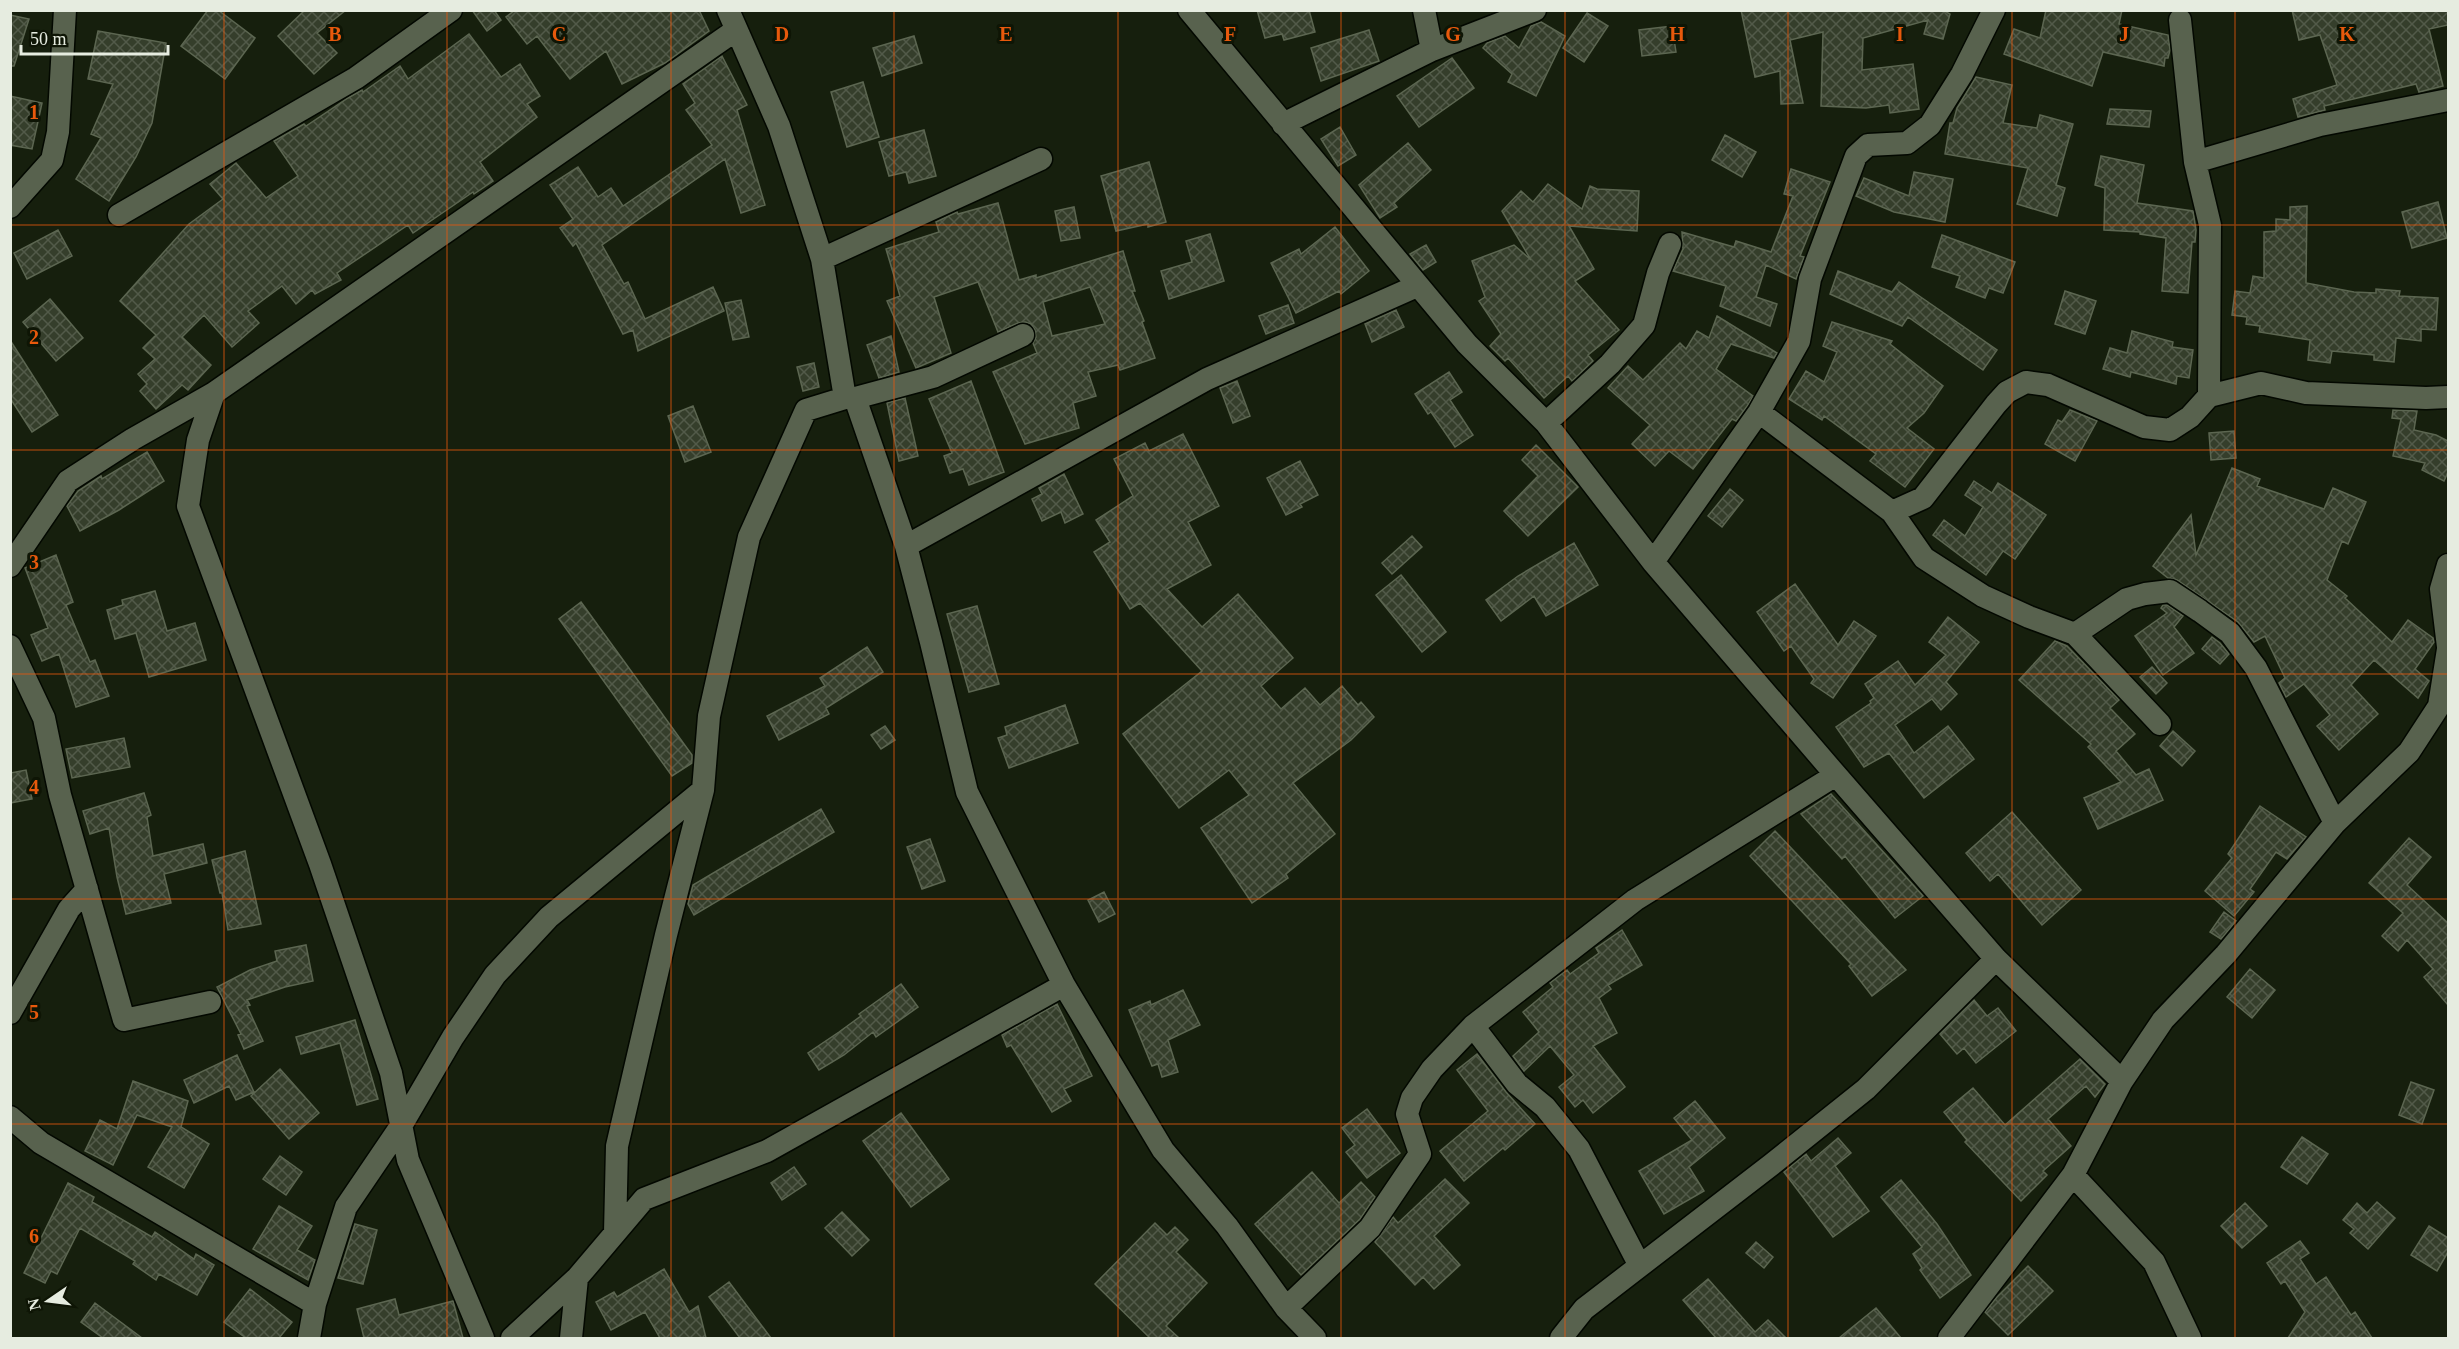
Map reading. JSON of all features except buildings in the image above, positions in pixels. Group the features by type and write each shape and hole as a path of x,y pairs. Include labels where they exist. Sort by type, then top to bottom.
{"street":[{"path":"10,207 52,160 58,132 65,10"},
{"path":"119,215 356,78 451,10"},
{"path":"1189,10 1417,286 1467,344 1546,423 1653,562 1996,959 2122,1081"},
{"path":"1424,10 1432,50"},
{"path":"1283,124 1432,50 1535,10"},
{"path":"1653,562 1759,412 1799,341 1810,279 1856,156 1868,145 1907,143 1930,124 1962,74 1994,10"},
{"path":"10,566 68,480 133,439 214,393 732,20 779,126 822,260 850,398 906,546 967,792 1064,985 1163,1150 1227,1226 1286,1308 1315,1338"},
{"path":"2180,20 2195,162 2211,225 2209,396"},
{"path":"2195,162 2320,125 2448,100"},
{"path":"822,260 1041,159"},
{"path":"1546,423 1610,364 1644,325 1658,273 1670,244"},
{"path":"906,546 1146,415 1207,379 1417,286"},
{"path":"615,1233 617,1146 666,935 703,790 710,716 749,537 806,410 933,377 1023,335"},
{"path":"1892,512 1923,498 2007,392 2026,382 2048,385 2144,427 2170,430 2190,417 2209,396 2261,383 2306,393 2448,397"},
{"path":"214,393 198,440 188,506 320,864 391,1073 408,1160 483,1338"},
{"path":"1759,412 1892,512 1924,558 1983,596 2029,617 2075,634 2160,724"},
{"path":"1949,1338 2073,1175 2122,1081 2163,1020 2226,954 2336,823 2409,752 2439,706 2448,648 2441,589 2448,565"},
{"path":"2075,634 2127,599 2145,594 2170,591 2200,611 2230,633 2256,668 2336,823"},
{"path":"10,646 44,718 60,795 124,1020 210,1002"},
{"path":"1286,1308 1370,1228 1420,1154 1407,1114 1412,1098 1432,1069 1473,1026 1635,900 1836,775"},
{"path":"309,1338 315,1304 346,1207 402,1126 453,1037 495,975 549,917 703,790"},
{"path":"10,1013 69,909 87,889"},
{"path":"1561,1338 1584,1309 1771,1166 1866,1089 1996,959"},
{"path":"512,1338 577,1278 644,1198 767,1151 1064,985"},
{"path":"1473,1026 1517,1084 1545,1107 1579,1149 1640,1266"},
{"path":"10,1117 41,1143 315,1304"},
{"path":"2073,1175 2154,1262 2190,1338"},
{"path":"571,1338 577,1278"}]}
